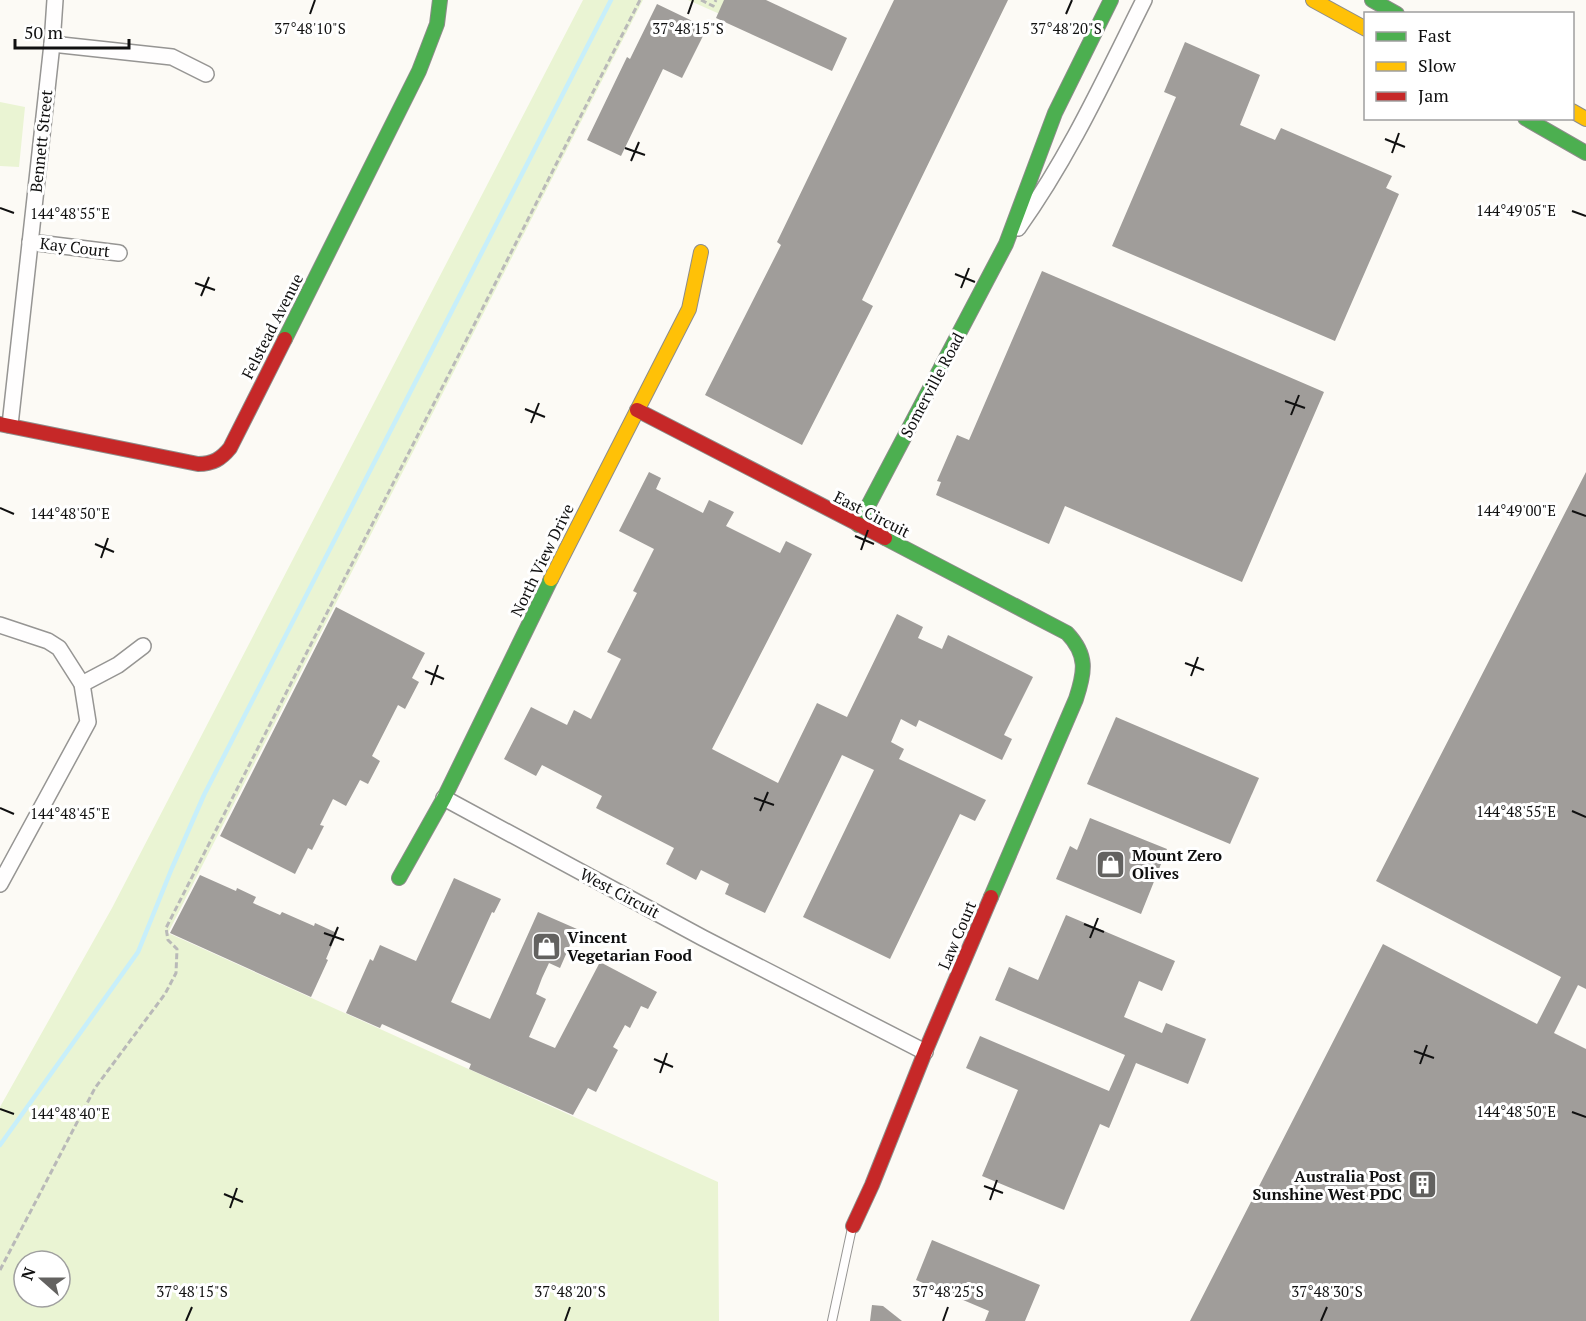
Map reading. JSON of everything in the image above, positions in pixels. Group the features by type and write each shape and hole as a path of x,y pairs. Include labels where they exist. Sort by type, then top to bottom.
{"street":[{"name":"Bennett Street","path":"5,425 30,242 55,0"},
{"name":"Felstead Avenue","path":"5,425 198,464 211,464 220,460 227,453 419,71 437,24 440,0"},
{"name":"Somerville Road","path":"858,525 1006,244 1055,113 1111,0"},
{"name":"Somerville Road","path":"1006,244 1067,153 1144,0"},
{"path":"1312,0 1364,28"},
{"path":"1372,0 1393,12"},
{"path":"52,44 172,57 206,74"},
{"path":"1528,120 1586,153"},
{"name":"Kay Court","path":"30,242 119,253"},
{"name":"North View Drive","path":"399,878 444,798 568,543 689,309 701,252"},
{"name":"East Circuit","path":"637,410 1067,633 1075,641 1083,656"},
{"path":"0,625 48,641 59,648 82,684 88,722 0,884"},
{"path":"82,684 118,665 143,646"},
{"name":"Law Court","path":"853,1226 1076,699 1084,671 1083,656"},
{"name":"West Circuit","path":"444,798 703,938 925,1052"}],"lane":[{"path":"832,1321 853,1226"}],"path":[{"path":"0,1270 95,1088 165,994 176,973 177,950 168,940 166,928 640,0"},
{"path":"701,0 713,6 716,0"}],"green space":[{"path":"583,0 643,0 168,933 718,1182 719,1321 0,1321 0,1107 112,908"},
{"path":"688,0 730,0 722,15"},
{"path":"0,102 25,107 19,167 0,166"}],"building":[{"path":"724,0 766,0 847,38 832,71 716,18"},
{"path":"894,0 1008,0 862,300 873,306 802,445 705,395 781,245 777,242"},
{"path":"657,4 707,28 682,78 663,69 621,156 587,140 627,57 630,59"},
{"path":"1185,42 1260,75 1240,125 1275,140 1281,128 1392,176 1386,188 1399,194 1335,341 1112,246 1176,97 1164,92"},
{"path":"1042,271 1324,392 1242,582 1065,506 1049,544 936,495 941,482 937,481 957,435 969,440"},
{"path":"649,472 661,478 656,489 703,513 709,500 734,512 726,526 780,553 786,541 812,554 712,749 778,783 817,703 847,717 897,614 923,627 918,638 942,649 948,635 1033,677 1004,735 1012,739 1002,760 919,720 916,727 901,719 891,742 904,749 899,759 986,800 975,821 960,814 890,959 803,917 874,770 842,755 765,913 725,894 729,884 701,870 696,880 666,864 674,848 596,808 602,796 542,765 536,776 504,759 531,707 567,725 574,710 591,719 621,659 607,652 637,593 633,591 654,549 619,531"},
{"name":"Australia Post Sunshine West PDC","path":"1586,472 1586,989 1578,985 1554,1033 1586,1049 1586,1321 1190,1321 1383,944 1537,1024 1561,977 1376,881"},
{"path":"336,607 425,653 412,678 419,682 405,709 398,705 372,756 380,761 368,784 360,780 346,806 333,799 320,825 324,826 312,850 308,848 295,874 220,836"},
{"path":"1116,717 1259,778 1230,844 1087,784"},
{"name":"Mount Zero Olives","path":"1090,818 1167,849 1141,914 1056,879 1070,846 1077,850"},
{"path":"200,875 256,897 253,903 280,915 282,912 337,933 326,959 328,960 311,997 170,933"},
{"path":"454,878 501,899 494,913 492,912 451,1002 490,1019 538,912 577,929 560,968 549,963 542,978 536,994 546,999 529,1037 555,1048 600,962 657,992 648,1009 641,1006 630,1028 625,1025 613,1047 618,1050 596,1092 588,1088 573,1115 469,1069 471,1064 382,1024 380,1028 346,1013 370,959 373,961 380,945 416,961"},
{"path":"1066,915 1175,961 1162,991 1139,981 1124,1017 1162,1033 1166,1023 1206,1039 1188,1084 1136,1063 1109,1128 1100,1124 1064,1210 982,1176 1018,1090 966,1068 980,1036 1109,1091 1125,1055 995,1000 1009,967 1038,980"},
{"path":"932,1240 1040,1285 1025,1321 985,1321 989,1311 916,1280"},
{"path":"872,1305 883,1306 902,1321 870,1321"}],"waterway":[{"path":"0,1145 138,952 204,795 611,0"}],"traffic: fast":[{"path":"285,339 419,71 437,24 440,0"},
{"path":"858,525 1006,244 1055,113 1111,0"},
{"path":"1372,0 1393,12"},
{"path":"1528,120 1586,153"},
{"path":"885,538 1067,633 1079,649 1083,672 1076,699 991,897"},
{"path":"399,878 444,798 551,579"}],"traffic: slow":[{"path":"1313,0 1364,28"},
{"path":"1574,112 1586,119"},
{"path":"551,579 689,309 701,252"}],"traffic: jam":[{"path":"0,424 198,464 212,462 230,448 285,339"},
{"path":"637,410 885,538"},
{"path":"853,1226 991,897"}],"place":[{"name":"Mount Zero Olives","path":"1111,864"},
{"name":"Vincent Vegetarian Food","path":"546,946"},
{"name":"Australia Post Sunshine West PDC","path":"1423,1185"}]}
